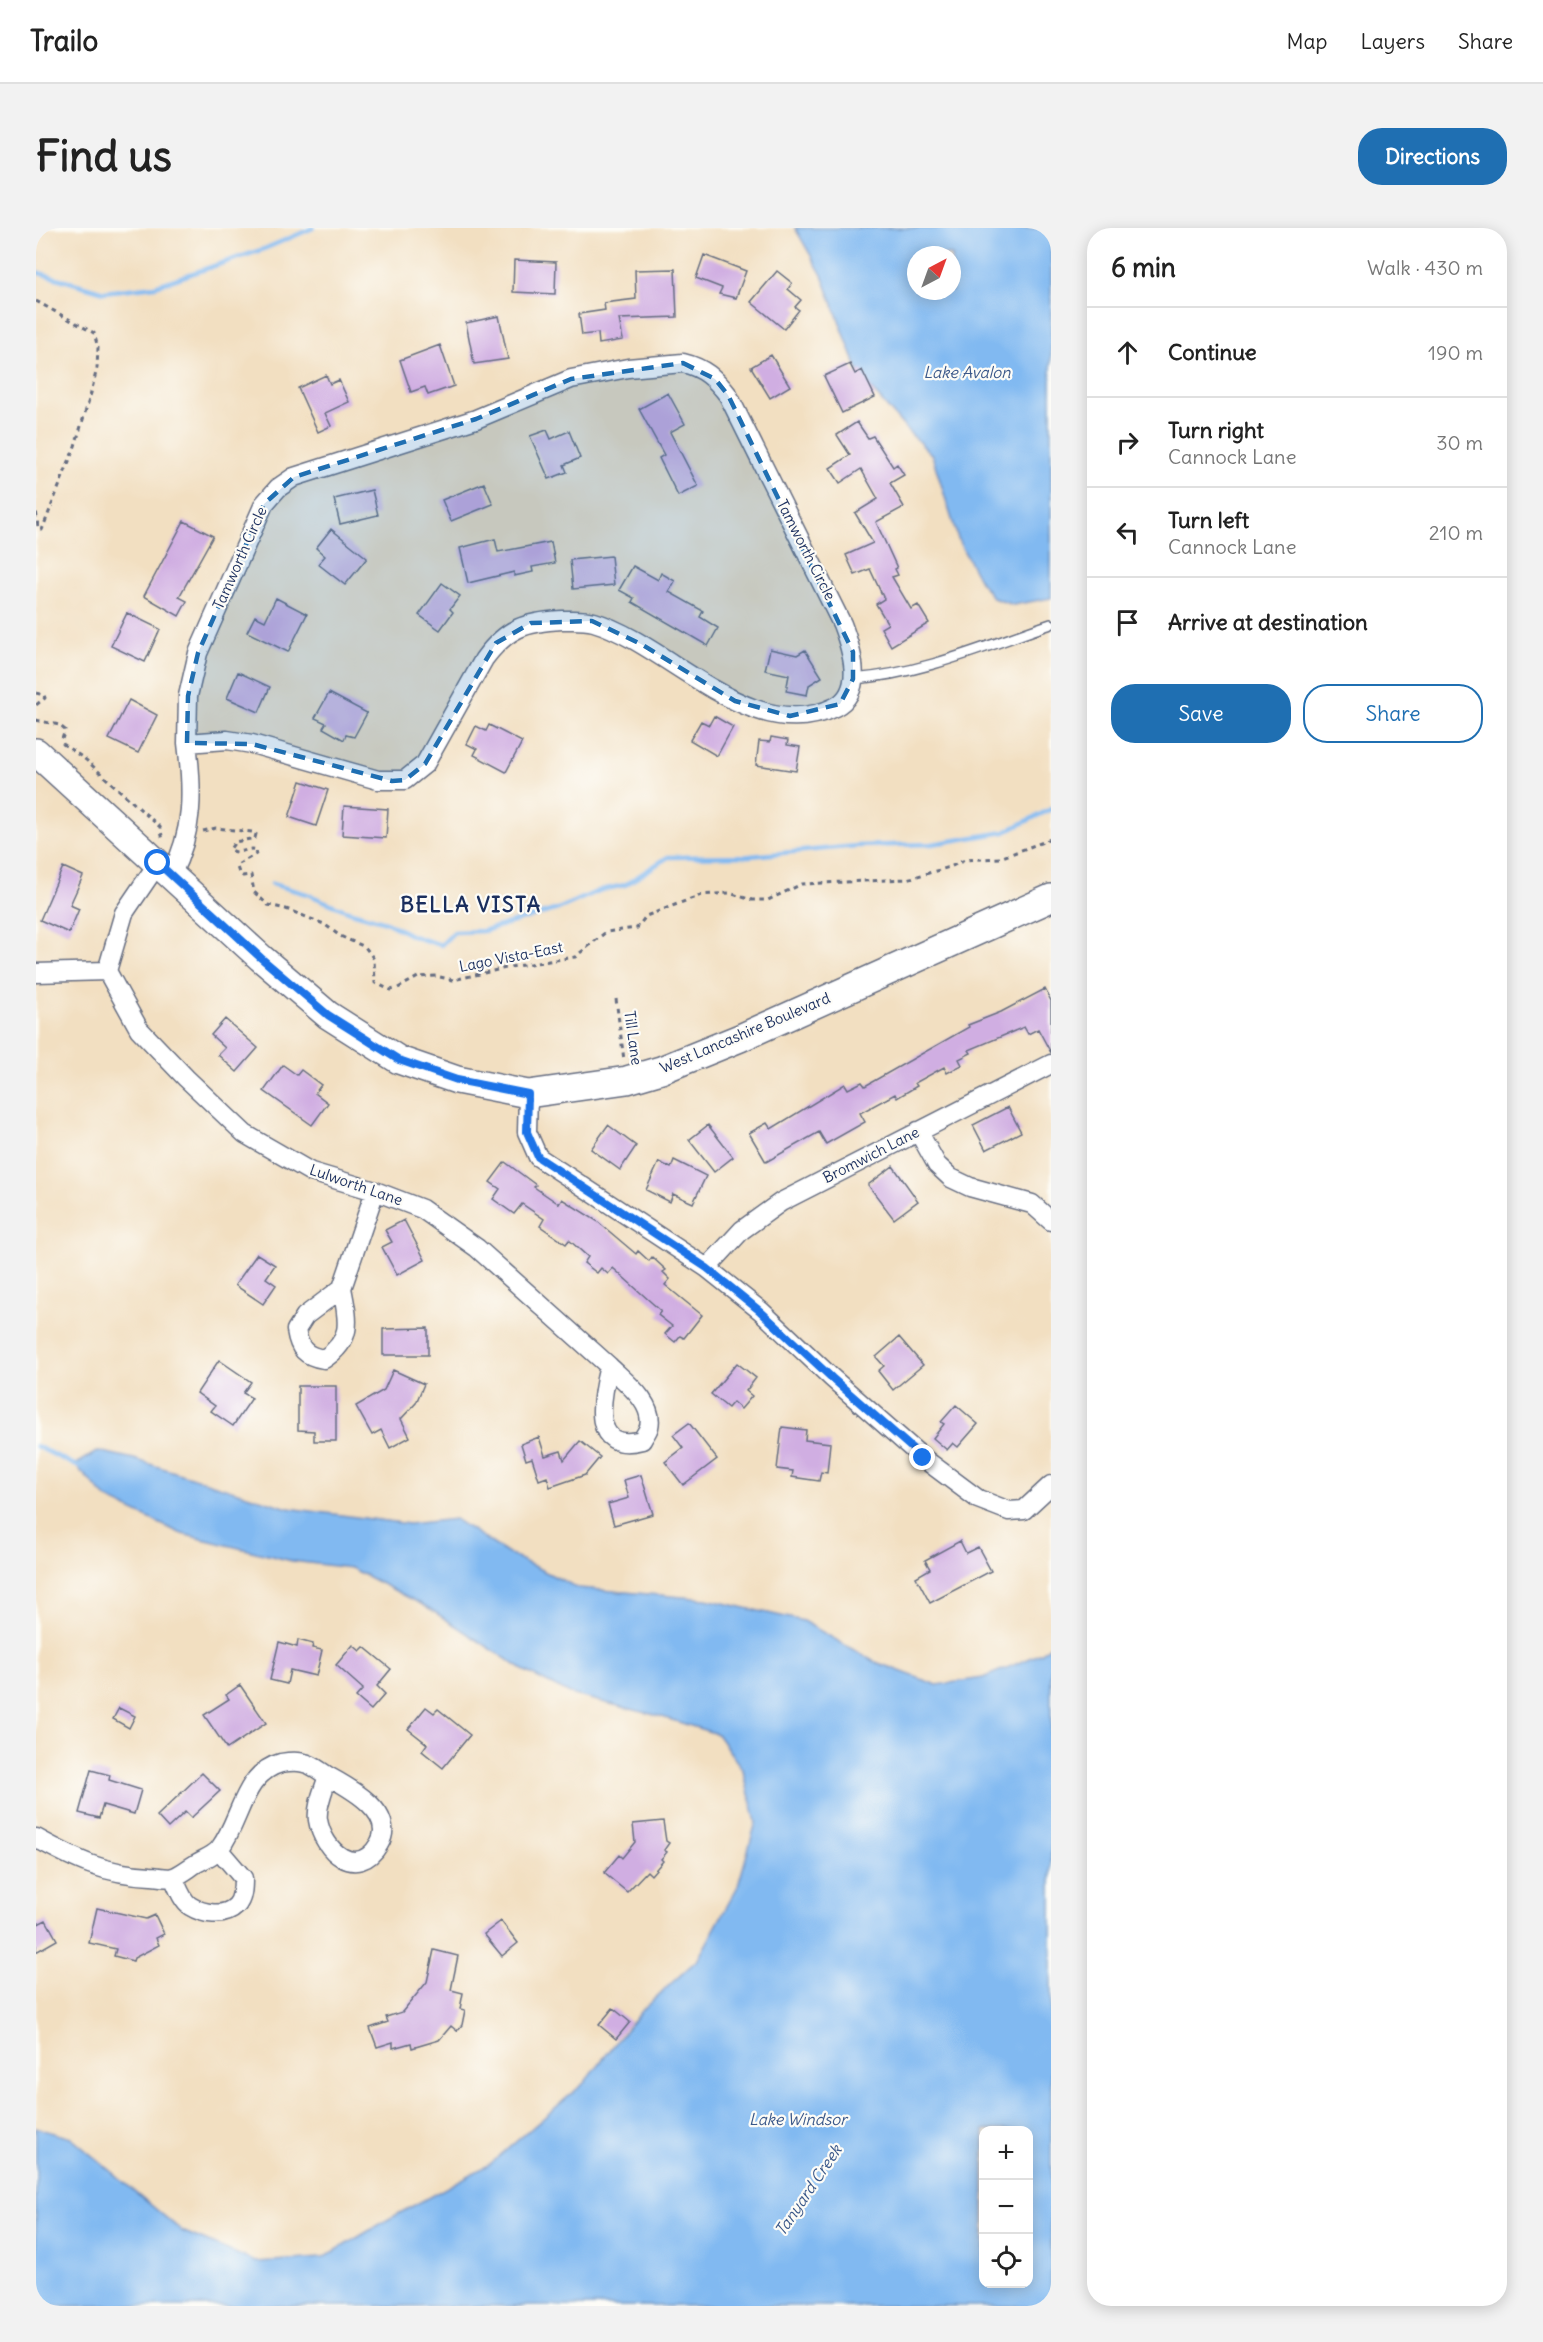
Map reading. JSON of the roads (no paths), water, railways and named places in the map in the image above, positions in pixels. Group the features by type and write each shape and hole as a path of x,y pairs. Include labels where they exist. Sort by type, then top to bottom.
{"main road":[{"name":"West Lancashire Boulevard","path":"36,752 165,863 261,958 328,1015 399,1060 457,1080 528,1094 627,1080 661,1070 740,1038 1051,898"}],"street":[{"name":"Tamworth Circle","path":"165,863 180,853 192,802 187,744 188,696 198,653 264,504 278,488 294,477 476,419 571,379 628,368 682,363 699,367 715,379 728,395 842,624 853,652 853,679"},
{"path":"187,744 227,740 252,744 378,780 405,780 424,764 484,659 496,643 515,628 546,621 592,621 617,632 735,700 765,712 790,716 810,715 828,710 840,704 848,693 853,679"},
{"path":"36,973 107,971 124,913 165,863"},
{"name":"Lulworth Lane","path":"107,971 139,1029 245,1134 311,1172 375,1191 422,1209 477,1248 609,1366"},
{"name":"Bromwich Lane","path":"707,1268 742,1230 781,1202 1051,1064"},
{"path":"528,1094 527,1132 538,1157 707,1268 760,1311 923,1458 978,1499 1009,1511 1024,1510 1051,1485"},
{"path":"918,1131 937,1165 951,1178 970,1187 1032,1204 1051,1221"},
{"path":"342,1288 375,1191"},
{"path":"36,1838 75,1860 123,1875 172,1877 219,1850 242,1802 262,1771 283,1763 305,1763 328,1776 359,1794 372,1806 380,1820 383,1834 380,1843 372,1853 363,1859 350,1860 335,1855 322,1838 317,1817 328,1776"},
{"path":"172,1877 188,1905 209,1914 223,1912 236,1906 242,1893 243,1878 219,1850"}],"lane":[{"path":"853,679 880,677 930,667 1051,624"}],"water":[{"name":"Lake Avalon","path":"795,228 1051,228 1051,598 1013,605 993,598 980,581 959,542 932,455 860,376 822,275"},
{"name":"Lake Windsor","path":"98,1451 134,1459 288,1508 409,1524 455,1519 507,1553 578,1588 706,1599 803,1621 873,1661 937,1685 983,1678 1042,1653 1051,1645 1051,2306 36,2306 36,2128 71,2138 182,2231 256,2262 323,2258 490,2164 584,2083 641,2011 698,1959 738,1886 756,1822 743,1770 717,1734 659,1716 570,1694 523,1670 427,1607 351,1568 292,1561 182,1534 107,1499 75,1465"}],"waterway":[{"path":"36,272 104,292 155,286 264,249 313,228"},
{"path":"272,884 386,922 412,936 441,945 454,932 483,931 558,909 601,890 625,885 668,857 750,856 857,846 932,844 1005,832 1051,809"},
{"path":"36,1446 79,1467"}],"district":[{"name":"BELLA VISTA","path":"471,905"}],"water label":[{"name":"Tanyard Creek","path":"808,2190"}]}
